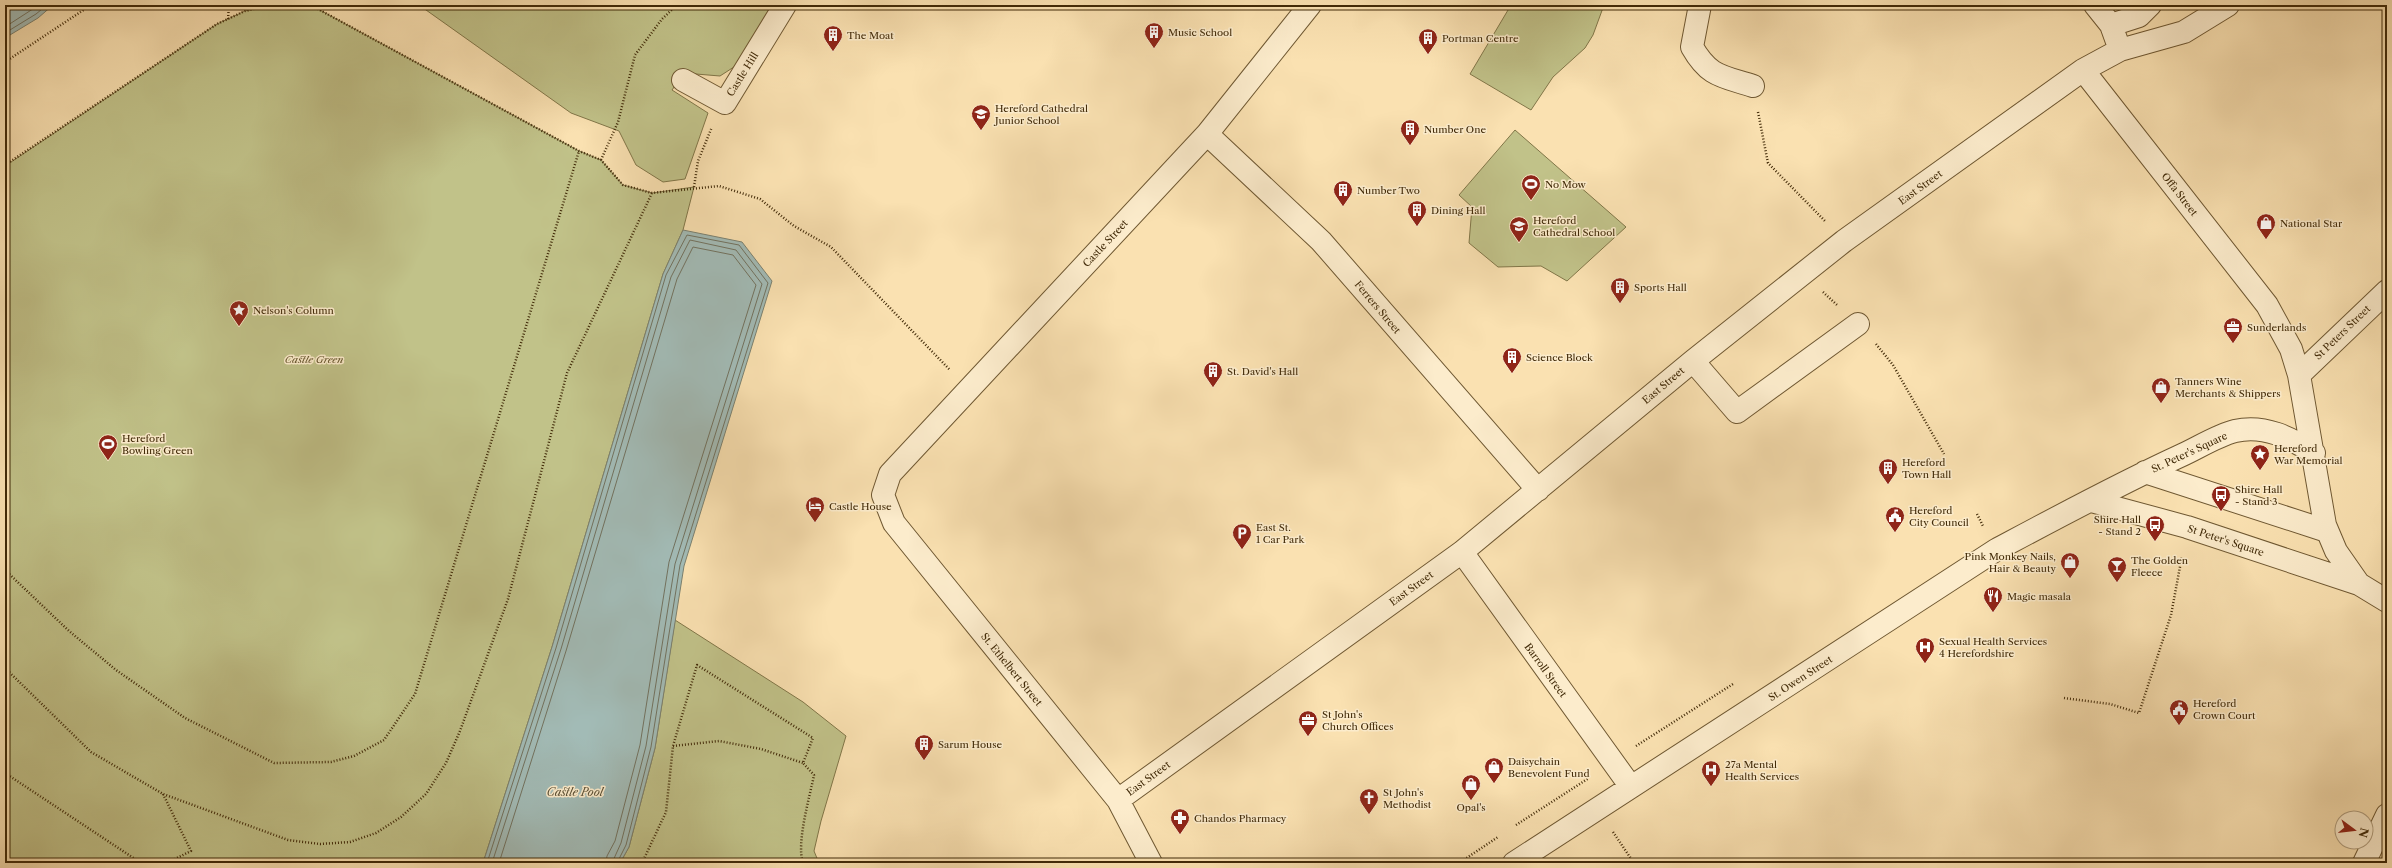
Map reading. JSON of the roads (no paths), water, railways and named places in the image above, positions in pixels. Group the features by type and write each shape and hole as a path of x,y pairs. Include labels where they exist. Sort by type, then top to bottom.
{"street":[{"name":"Castle Hill","path":"683,80 725,104 785,5"},
{"name":"Castle Street","path":"890,474 1207,134 1310,5"},
{"path":"1700,5 1692,47 1702,65 1719,75 1753,86"},
{"path":"2095,5 2111,26 2120,50"},
{"path":"2111,26 2138,16 2150,5"},
{"name":"East Street","path":"1118,800 1462,552 1693,361 1844,242 2083,70 2120,50 2184,32 2228,5"},
{"name":"Offa Street","path":"2083,70 2267,305 2291,349 2298,375"},
{"name":"Ferrers Street","path":"1207,134 1321,240 1538,490"},
{"name":"St Peters Street","path":"2298,375 2387,290"},
{"path":"1693,361 1737,412 1858,324"},
{"path":"2298,375 2328,530 2336,551 2359,584 2387,601"},
{"name":"St. Peter's Square","path":"2091,501 2146,472 2235,430 2262,430 2288,436 2314,453"},
{"path":"2146,472 2328,530"},
{"name":"St. Ethelbert Street","path":"890,474 883,495 894,523 1118,800 1151,863"},
{"name":"St Peter's Square","path":"2091,501 2187,527 2359,584"},
{"name":"St. Owen Street","path":"1514,863 1996,550 2091,501"},
{"name":"Barroll Street","path":"1462,552 1631,787"},
{"path":"2364,863 2387,814"}],"water":[{"path":"5,5 53,5 38,18 5,38"},
{"name":"Castle Pool","path":"683,230 742,242 772,281 684,566 655,748 629,847 620,863 483,863 552,647 663,274"}],"place":[{"name":"Music School","path":"1154,49"},
{"name":"The Moat","path":"833,52"},
{"name":"Portman Centre","path":"1428,55"},
{"name":"Hereford Cathedral Junior School","path":"981,131"},
{"name":"Number One","path":"1410,146"},
{"name":"No Mow","path":"1531,201"},
{"name":"Number Two","path":"1343,207"},
{"name":"Dining Hall","path":"1417,227"},
{"name":"National Star","path":"2266,240"},
{"name":"Hereford Cathedral School","path":"1519,243"},
{"name":"Sports Hall","path":"1620,304"},
{"name":"Nelson's Column","path":"239,327"},
{"name":"Sunderlands","path":"2233,344"},
{"name":"Science Block","path":"1512,374"},
{"name":"St. David's Hall","path":"1213,388"},
{"name":"Tanners Wine Merchants & Shippers","path":"2161,404"},
{"name":"Hereford Bowling Green","path":"108,461"},
{"name":"Hereford War Memorial","path":"2260,471"},
{"name":"Hereford Town Hall","path":"1888,485"},
{"name":"Shire Hall - Stand 3","path":"2221,512"},
{"name":"Castle House","path":"815,523"},
{"name":"Hereford City Council","path":"1895,533"},
{"name":"Shire Hall - Stand 2","path":"2155,542"},
{"name":"East St. 1 Car Park","path":"1242,550"},
{"name":"Pink Monkey Nails, Hair & Beauty","path":"2070,579"},
{"name":"The Golden Fleece","path":"2117,583"},
{"name":"Magic masala","path":"1993,613"},
{"name":"Sexual Health Services 4 Herefordshire","path":"1925,664"},
{"name":"Hereford Crown Court","path":"2179,726"},
{"name":"St John's Church Offices","path":"1308,737"},
{"name":"Sarum House","path":"924,761"},
{"name":"Daisychain Benevolent Fund","path":"1494,784"},
{"name":"27a Mental Health Services","path":"1711,787"},
{"name":"Opal's","path":"1471,801"},
{"name":"St John's Methodist","path":"1369,815"},
{"name":"Chandos Pharmacy","path":"1180,835"}],"park label":[{"name":"Castle Green","path":"314,359"}]}
